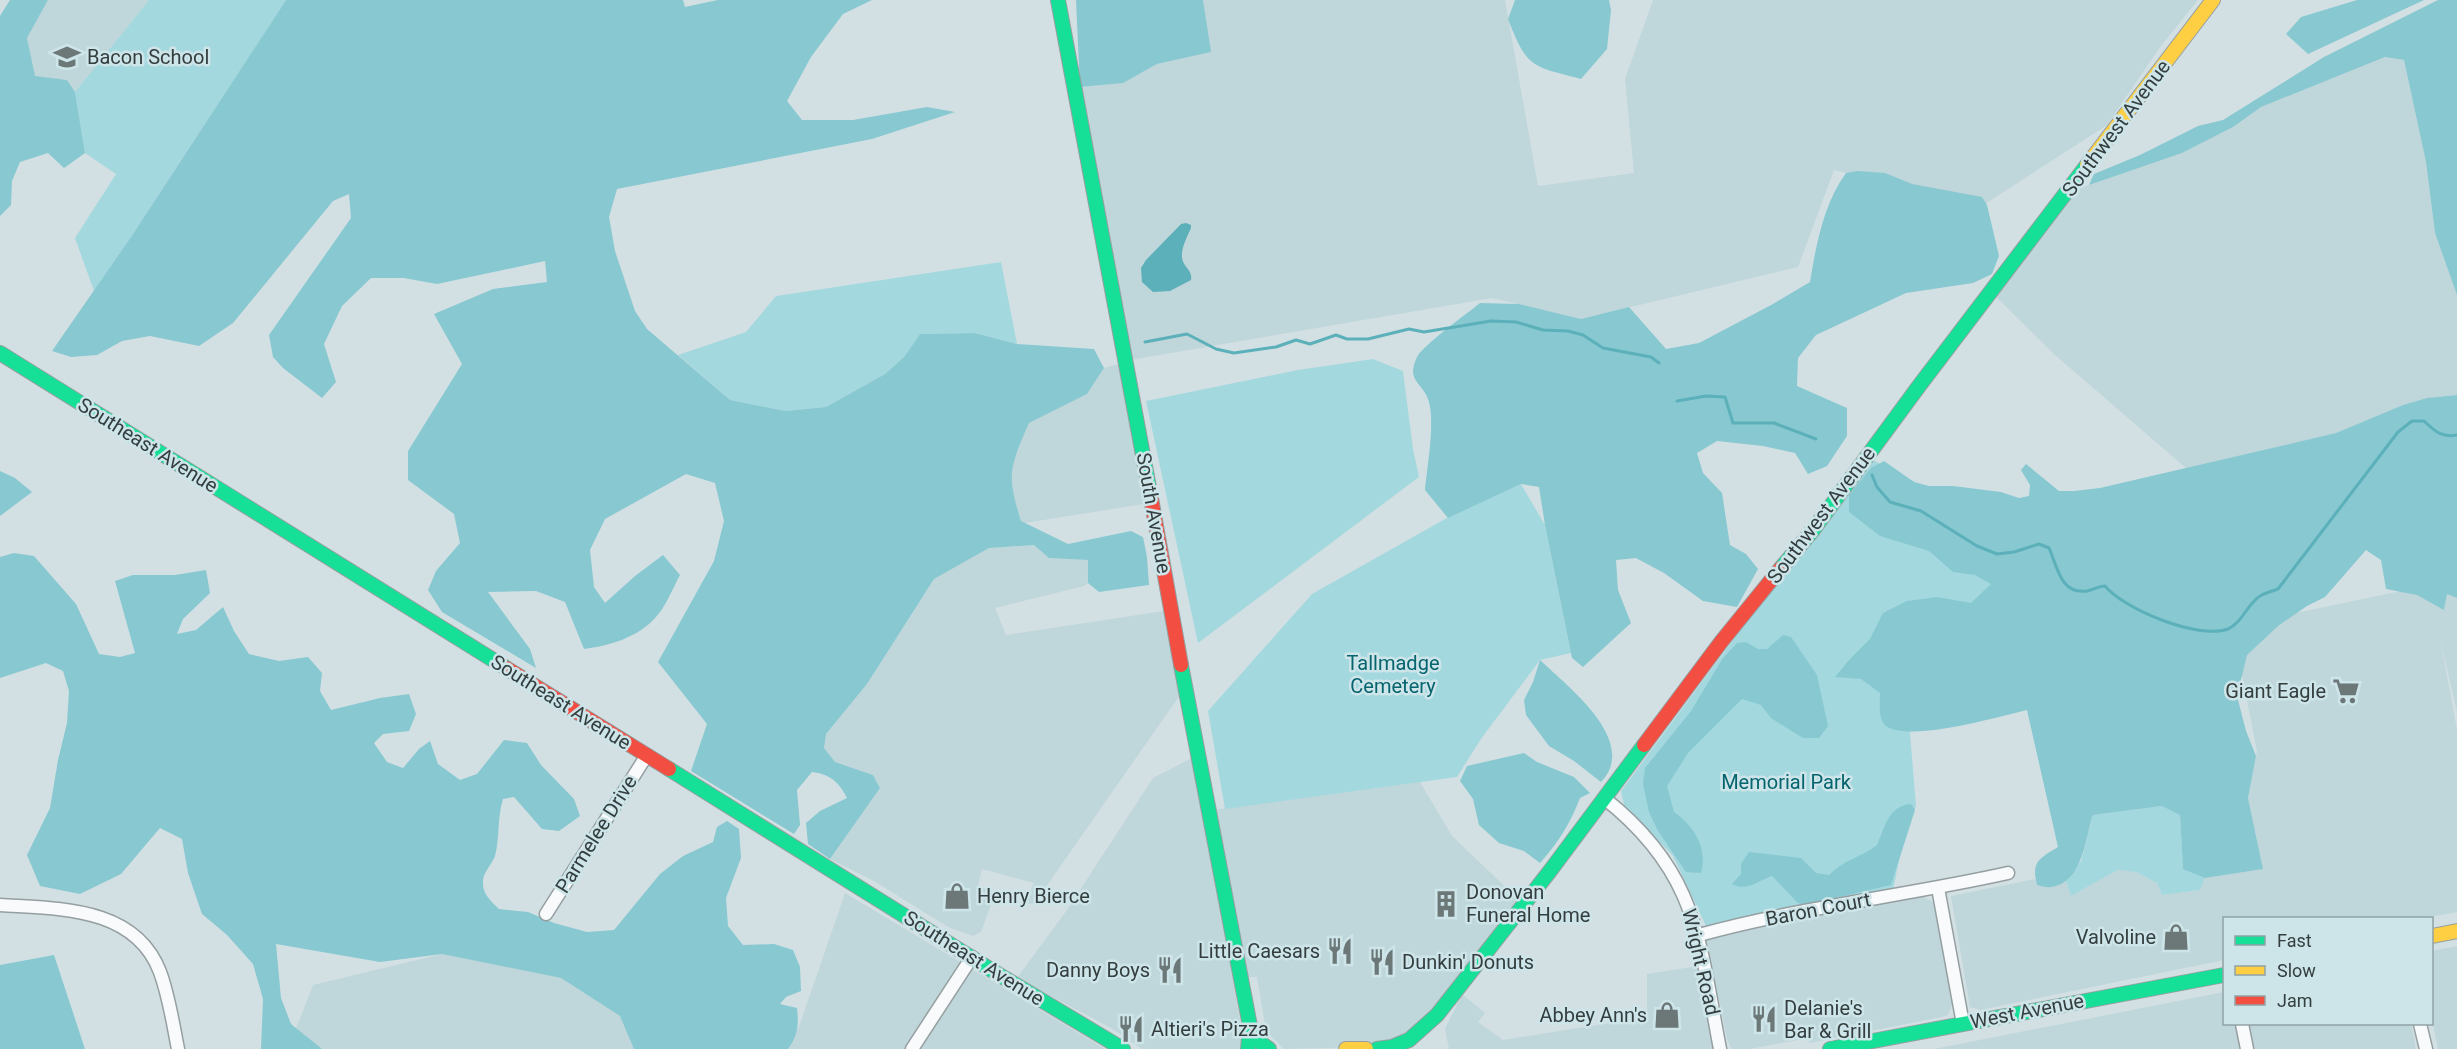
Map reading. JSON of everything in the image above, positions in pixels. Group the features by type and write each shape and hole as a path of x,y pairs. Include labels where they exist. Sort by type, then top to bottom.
{"street":[{"name":"South Avenue","path":"1058,0 1250,1026 1248,1049"},
{"name":"Southwest Avenue","path":"1377,1049 1404,1043 1426,1027 1465,980 1721,642 1813,530 1919,386 2213,0"},
{"name":"Southeast Avenue","path":"0,353 1123,1049"},
{"name":"Parmelee Drive","path":"546,914 647,754"},
{"name":"Wright Road","path":"1604,798 1638,827 1657,848 1676,876 1699,935 1720,1049"},
{"name":"Baron Court","path":"1699,935 1732,926 2008,873"},
{"path":"1938,888 1963,1024"},
{"path":"0,905 89,913 112,920 133,934 148,950 160,971 178,1049"},
{"path":"2433,936 2457,931"},
{"path":"912,1049 972,957"},
{"name":"West Avenue","path":"1830,1049 2223,975"},
{"path":"2242,1025 2247,1049"},
{"path":"2420,1025 2426,1049"},
{"name":"South Avenue","path":"1250,1026 1258,1040 1269,1049"},
{"name":"Southwest Avenue","path":"1420,1049 1426,1027"},
{"path":"1346,1049 1366,1049"}],"shaded area":[{"path":"10,0 48,0 27,38 35,76 67,80 75,92 85,153 64,168 48,153 20,162 12,181 11,205 0,216 0,16"},
{"name":"Bacon School","path":"48,0 149,0 75,92 67,80 35,77 27,38"},
{"path":"286,0 683,0 685,7 718,0 872,0 843,14 811,57 787,101 802,120 853,120 927,107 955,112 872,139 617,189 609,217 615,251 635,311 647,329 730,400 786,411 826,407 885,374 904,357 920,334 975,333 1017,344 1094,349 1104,368 1087,394 1029,423 1012,471 1016,505 1021,521 1068,544 1131,531 1143,537 1149,585 1099,592 1088,583 1088,560 1049,558 1034,545 989,548 934,579 867,684 826,734 824,748 835,762 873,775 880,788 830,859 808,844 806,823 820,811 847,798 841,787 829,777 812,772 797,790 800,825 794,834 691,771 707,724 658,662 714,561 724,521 715,483 686,474 605,519 590,550 594,587 605,603 663,555 680,575 660,613 641,630 623,639 603,646 584,649 565,602 536,591 488,592 530,649 536,668 442,612 428,590 436,571 460,543 454,514 408,480 408,451 462,364 434,314 493,289 547,282 545,261 437,284 404,278 371,278 342,306 324,344 336,382 322,398 283,368 273,357 269,335 351,218 349,194 333,201 233,323 199,346 150,336 122,341 97,355 71,357 52,351 131,237"},
{"path":"1076,0 1203,0 1211,52 1157,64 1123,83 1080,87"},
{"path":"1203,0 1505,0 1538,186 1634,173 1625,79 1653,0 2198,0 2160,47 2107,125 1985,204 1834,170 1798,267 1581,319 1492,298 1130,360 1080,87 1123,83 1157,64 1210,52"},
{"path":"1515,0 1609,0 1611,10 1607,49 1581,79 1541,67 1526,56 1508,19"},
{"path":"2357,0 2424,0 2308,54 2286,34 2301,17"},
{"path":"2438,0 2457,0 2457,295 2435,233 2426,162 2404,60 2385,57 2261,107 2233,127 2182,153 2089,185 2094,174 2140,155 2198,126 2223,120 2324,57"},
{"path":"2385,57 2404,60 2426,162 2435,233 2457,295 2457,395 2427,398 2403,405 2336,433 2186,468 2055,355 1991,292 2068,192 2182,153 2233,127 2261,107"},
{"path":"1858,171 1885,173 1912,184 1982,197 1987,205 1999,256 1992,274 1973,283 1906,293 1816,335 1798,358 1797,386 1847,408 1847,436 1827,466 1808,474 1795,453 1763,446 1717,441 1697,453 1703,473 1722,493 1730,545 1746,554 1758,569 1737,607 1703,601 1664,573 1636,558 1616,560 1618,590 1631,623 1583,667 1572,658 1539,487 1521,484 1448,518 1425,490 1431,411 1427,396 1414,377 1417,357 1436,337 1480,303 1519,304 1581,319 1629,307 1666,349 1699,343 1810,282 1818,239 1832,197 1846,173"},
{"path":"1181,224 1191,225 1191,228 1183,246 1182,258 1191,274 1191,280 1170,291 1153,292 1142,282 1141,268"},
{"path":"1122,363 1150,503 1025,523 1021,521 1012,494 1011,466 1029,423 1087,394 1104,368"},
{"path":"2457,395 2457,598 2447,594 2444,610 2417,595 2386,589 2381,560 2366,550 2325,597 2278,626 2247,655 2237,696 2246,731 2256,756 2248,798 2263,869 2205,878 2183,869 2180,815 2162,806 2093,815 2081,858 2070,877 2062,884 2051,887 2037,885 2035,871 2038,862 2058,847 2027,710 1952,727 1910,732 1894,730 1882,721 1880,693 1861,679 1835,677 1870,639 1883,613 1907,601 1937,597 1971,603 1991,584 1975,575 1953,572 1929,551 1880,536 1849,512 1849,495 1871,468 1884,461 1914,482 1929,486 1953,486 2001,492 2019,498 2029,496 2030,485 2021,470 2026,464 2059,491 2100,488 2336,433 2403,405 2427,398"},
{"path":"0,471 15,478 32,492 0,516"},
{"path":"1034,545 1049,558 1088,560 1088,583 1084,586 995,608 1006,635 1164,611 1180,695 1034,904 1025,903 1034,883 982,869 978,885 995,894 981,932 973,936 948,927 874,881 830,859 880,788 873,775 835,762 824,748 826,734 867,684 934,579 989,548"},
{"path":"14,553 34,556 76,604 99,654 120,657 135,653 115,581 133,575 175,575 206,570 210,593 183,619 177,634 196,630 223,607 234,631 249,654 279,661 308,657 322,673 320,691 331,710 380,698 409,694 416,714 409,731 383,734 374,743 387,762 403,768 419,749 430,741 438,764 460,780 477,774 504,740 527,743 541,765 574,799 580,816 559,831 542,829 514,797 503,799 495,856 483,881 490,900 499,909 528,912 554,923 587,932 614,930 660,874 683,856 713,842 717,827 727,821 739,829 741,858 726,898 728,926 743,945 774,944 793,950 800,967 801,991 786,997 780,1004 797,1008 797,1030 788,1049 634,1049 620,1016 561,978 442,954 380,962 276,944 281,998 291,1024 322,1049 261,1049 263,999 253,964 227,935 202,914 188,873 182,839 160,828 121,874 80,894 40,886 27,855 50,808 67,723 69,691 63,671 46,663 0,678 0,557"},
{"path":"2406,590 2424,591 2444,610 2447,594 2457,598 2457,712 2440,638 2457,729 2457,912 2430,917 2223,917 2223,960 1980,1010 1970,1007 1951,896 2035,879 2037,885 2051,887 2066,881 2071,896 2118,870 2136,872 2157,883 2162,895 2200,890 2205,878 2263,869 2248,798 2257,751 2241,671 2245,647 2291,614"},
{"path":"1783,635 1791,637 1817,675 1828,726 1819,738 1803,738 1771,718 1761,705 1742,699 1688,753 1667,786 1674,812 1688,824 1698,838 1703,855 1701,873 1686,872 1658,831 1649,812 1643,784 1645,768 1691,711 1723,658 1737,643 1746,642 1758,649 1767,649"},
{"path":"1540,660 1581,699 1606,732 1612,749 1611,766 1601,782 1574,761 1549,746 1526,715 1524,700"},
{"path":"1524,753 1537,762 1574,777 1590,793 1580,798 1563,833 1540,863 1524,851 1499,843 1479,825 1473,799 1460,781 1467,766"},
{"path":"1194,757 1245,1049 1142,1049 1111,1028 1017,978 1067,910 1153,778"},
{"path":"1420,782 1452,836 1519,900 1422,1027 1372,1047 1284,1049 1266,1031 1257,977 1247,977 1213,810"},
{"path":"1911,804 1915,810 1891,885 1805,905 1798,903 1772,876 1742,887 1732,884 1741,874 1741,864 1749,852 1801,858 1816,873 1829,875 1840,866 1877,845 1892,813"},
{"path":"845,893 1105,1049 788,1049 799,1027"},
{"path":"1923,896 1936,904 1953,1002 1948,1015 1810,1043 1808,1038 1750,1049 1732,1049 1727,1039 1720,1004 1699,935"},
{"path":"2457,946 2457,1049 2438,1049 2433,1024 2433,951"},
{"path":"442,954 561,978 620,1016 649,1049 298,1049 294,1034 313,985"},
{"path":"54,955 85,1049 0,1049 0,965"},
{"path":"1704,965 1720,1049 1449,1049 1445,1029 1462,994 1485,1013 1478,1022 1503,1040 1647,1017 1647,974"},
{"path":"2223,992 2223,1025 2411,1025 2416,1049 1934,1049"}],"green space":[{"path":"149,0 286,0 94,291 75,238 116,174 85,153 75,92"},
{"path":"1001,262 1017,344 975,333 920,334 904,357 885,374 826,407 786,411 730,400 678,355 746,332 776,296"},
{"path":"1373,359 1403,371 1419,477 1198,643 1146,401 1298,370"},
{"name":"Memorial Park","path":"1873,460 2025,540 1910,733 1916,806 1902,846 1893,890 1706,926 1673,856 1624,805 1621,791 1742,628"},
{"name":"Tallmadge Cemetery","path":"1521,484 1545,525 1571,653 1540,660 1481,739 1457,777 1225,809 1208,711 1312,594 1445,519"},
{"path":"2162,806 2180,814 2183,868 2205,878 2200,890 2162,895 2157,883 2136,872 2118,870 2071,896 2066,881 2081,861 2093,815"}],"waterway":[{"path":"1145,342 1187,334 1216,349 1234,353 1276,347 1296,340 1310,344 1336,335 1347,339 1368,339 1409,329 1424,332 1491,321 1516,322 1543,330 1568,331 1583,335 1603,348 1651,357 1659,363"},
{"path":"1677,401 1706,396 1725,397 1733,423 1774,423 1816,439"},
{"path":"1872,475 1877,487 1890,502 1921,511 1977,546 1997,554 2014,552 2039,544 2049,548 2057,570 2065,584 2071,588 2087,591 2105,586 2144,613 2181,626 2215,631 2233,626 2256,599 2278,589 2398,432 2412,421 2424,421 2442,435 2457,435"}],"traffic: fast":[{"path":"1058,0 1151,498"},
{"path":"1781,568 1813,530 2087,165"},
{"path":"0,353 506,668"},
{"path":"1181,665 1250,1026 1248,1049"},
{"path":"1377,1049 1392,1047 1409,1040 1437,1015 1550,871 1644,745"},
{"path":"669,769 1001,976 1123,1049"},
{"path":"1830,1049 2223,975"},
{"path":"1250,1026 1261,1043 1269,1049"}],"traffic: slow":[{"path":"2087,165 2213,0"},
{"path":"2433,936 2457,931"},
{"path":"1346,1049 1366,1049"}],"traffic: jam":[{"path":"1151,498 1181,665"},
{"path":"1644,745 1721,642 1781,568"},
{"path":"506,668 669,769"}],"place":[{"name":"Bacon School","path":"67,57"},
{"name":"Giant Eagle","path":"2346,691"},
{"name":"Henry Bierce","path":"957,896"},
{"name":"Donovan Funeral Home","path":"1446,904"},
{"name":"Valvoline","path":"2176,937"},
{"name":"Little Caesars","path":"1340,951"},
{"name":"Dunkin' Donuts","path":"1382,962"},
{"name":"Danny Boys","path":"1170,970"},
{"name":"Abbey Ann's","path":"1667,1015"},
{"name":"Delanie's Bar & Grill","path":"1764,1019"},
{"name":"Altieri's Pizza","path":"1131,1029"}]}
